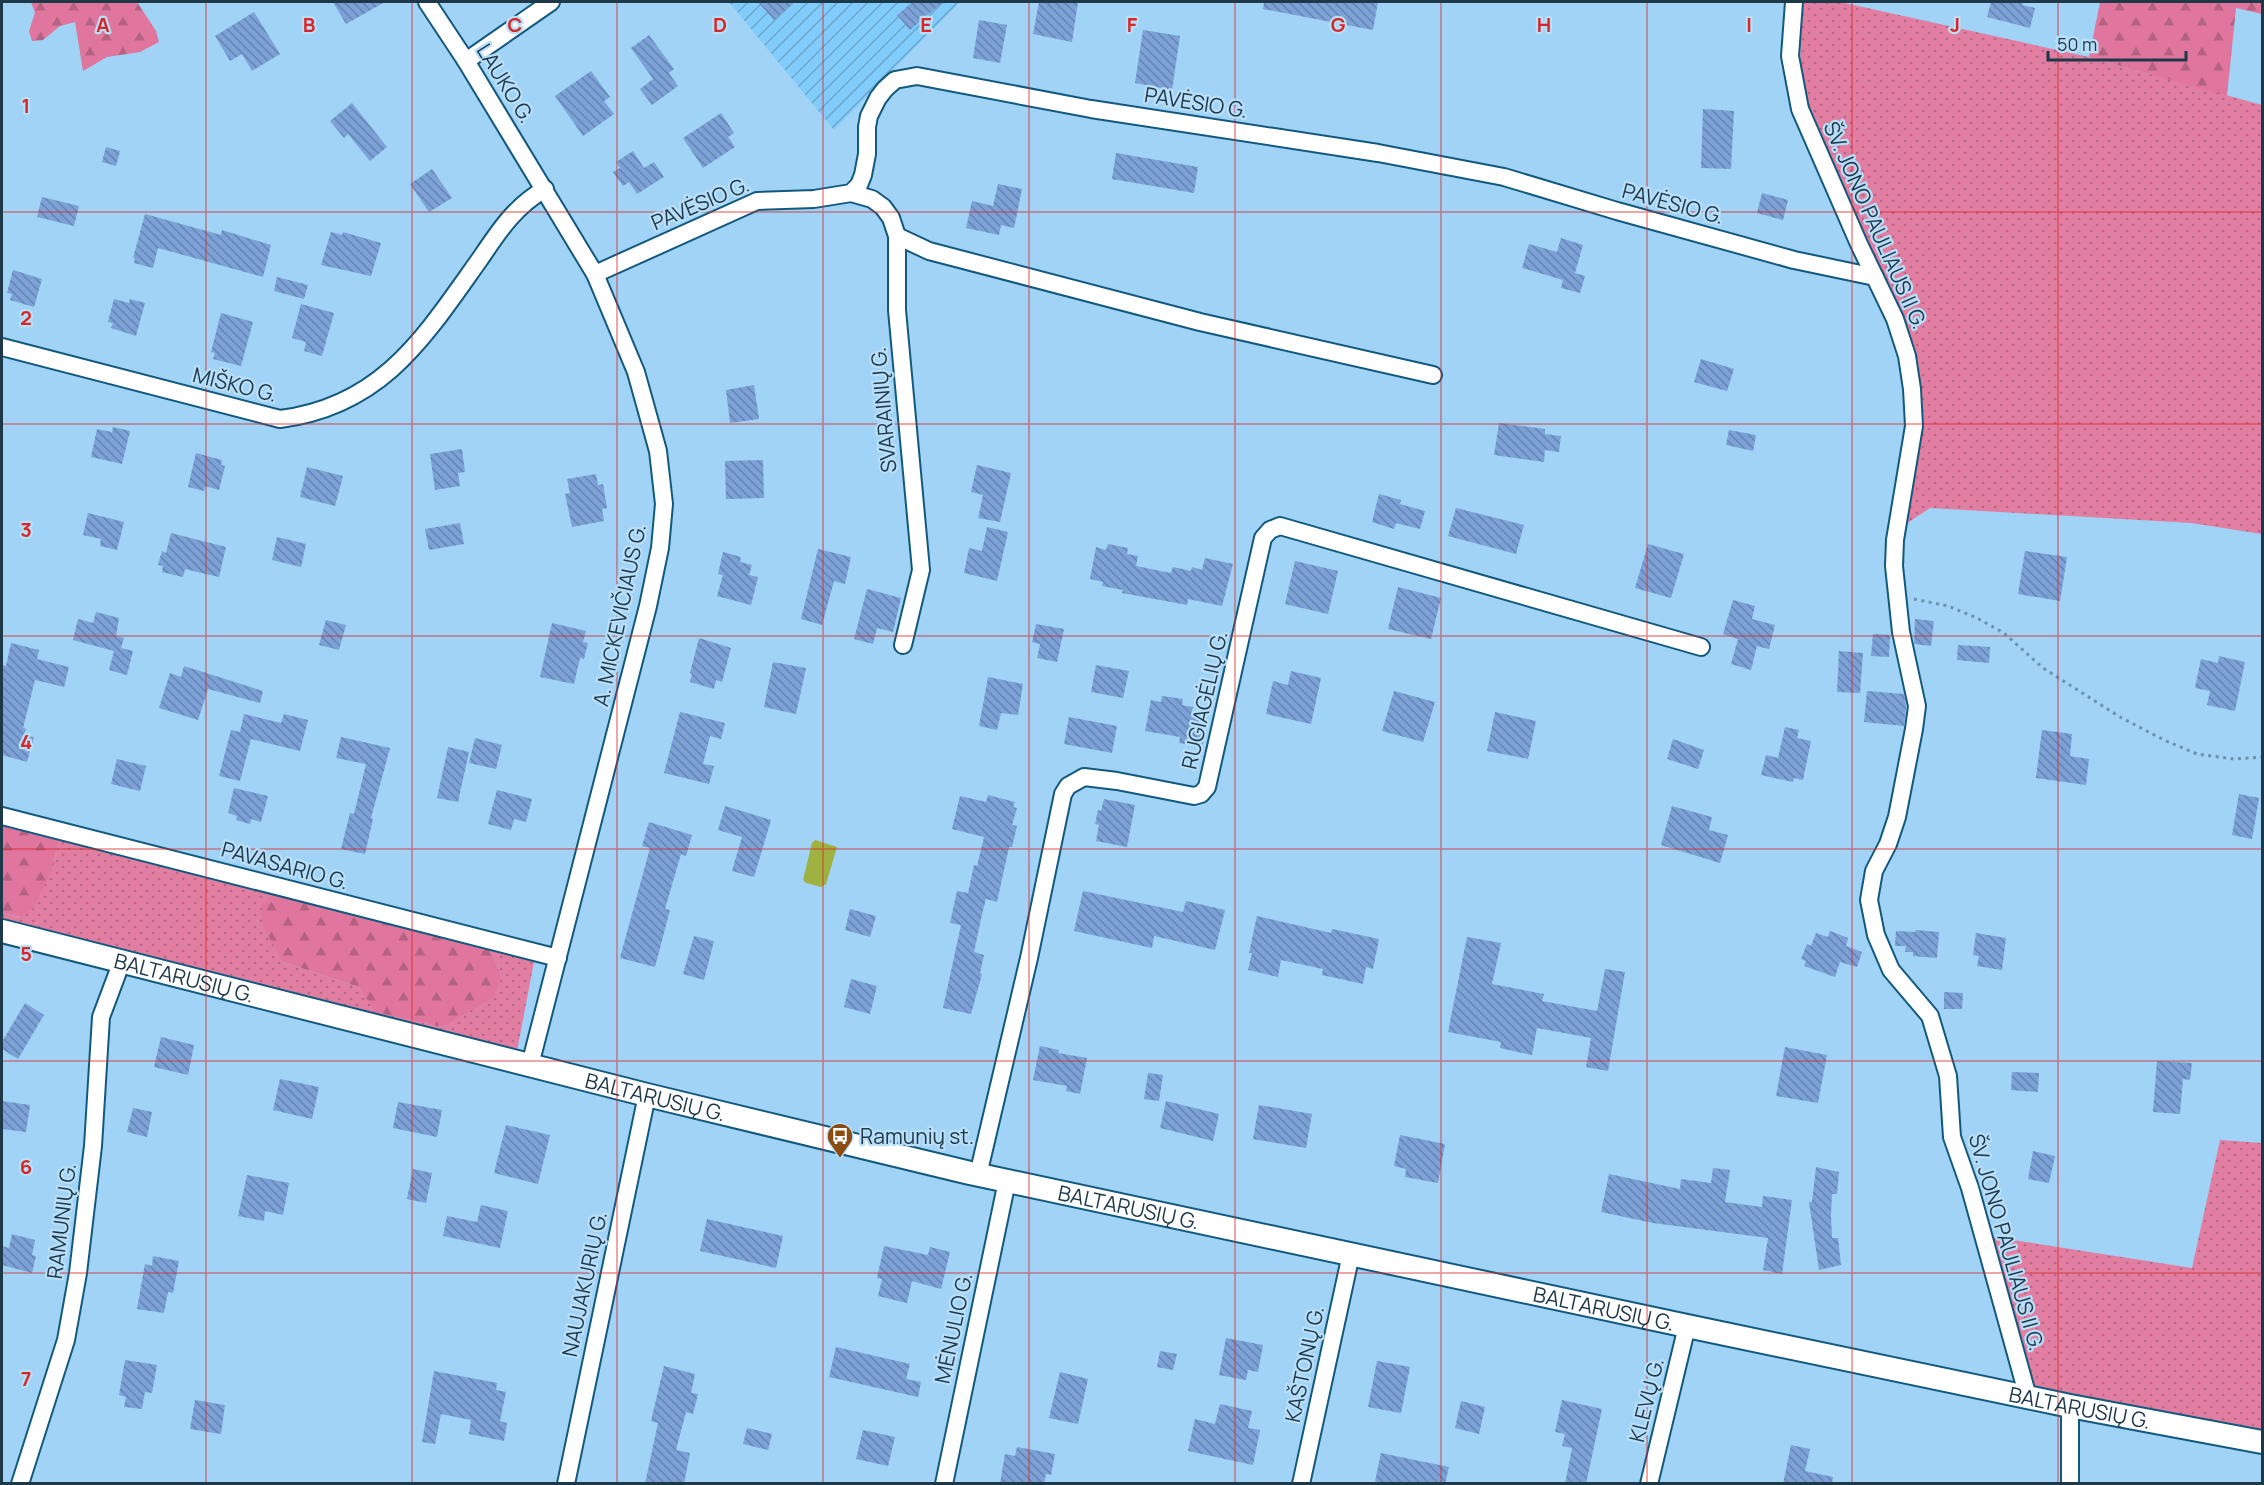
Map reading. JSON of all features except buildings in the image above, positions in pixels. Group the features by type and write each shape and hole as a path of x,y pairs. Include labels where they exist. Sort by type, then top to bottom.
{"main road":[{"name":"BALTARUSIŲ G.","path":"2,931 647,1095 978,1175 2070,1406 2262,1442"}],"street":[{"name":"LAUKO G.","path":"427,2 545,189"},
{"path":"466,61 551,2"},
{"name":"ŠV. JONO PAULIAUS II G.","path":"1794,2 1790,56 1800,109 1895,319 1907,356 1912,388 1914,426 1894,540 1894,566 1901,632 1917,706 1897,817 1888,844 1874,871 1869,900 1876,935 1891,970 1930,1016 1948,1076 1952,1137 1970,1188 2028,1396"},
{"name":"PAVĖSIO G.","path":"595,273 757,201 814,199 851,193 859,185 863,175 867,154 869,116 879,98 895,81 917,76 1091,109 1378,153 1504,177 1772,254 1875,277"},
{"name":"A. MICKEVIČIAUS G.","path":"530,1065 648,606 660,549 664,504 658,451 636,372 595,273 545,189"},
{"name":"MIŠKO G.","path":"2,347 280,420 306,416 344,402 380,380 407,357 438,318 511,214 531,197 545,189"},
{"name":"SVARAINIŲ G.","path":"851,193 872,199 883,207 891,218 897,236 897,310 921,570 903,645"},
{"path":"897,236 929,251 1200,322 1433,375"},
{"name":"RUGIAGĖLIŲ G.","path":"978,1175 1029,958 1063,794 1068,786 1083,777 1194,796 1201,794 1207,787 1263,538 1270,530 1280,526 1701,647"},
{"name":"PAVASARIO G.","path":"2,816 558,958"},
{"name":"RAMUNIŲ G.","path":"20,1484 66,1340 78,1273 90,1167 102,1017 122,961"},
{"name":"NAUJAKURIŲ G.","path":"566,1484 647,1095"},
{"name":"MĖNULIO G.","path":"944,1484 1007,1181"},
{"name":"KAŠTONŲ G.","path":"1301,1484 1352,1254"},
{"name":"KLEVŲ G.","path":"1648,1484 1687,1326"},
{"path":"2070,1406 2070,1484"}],"path":[{"path":"1897,595 1948,606 1977,618 2004,633 2043,668 2120,717 2164,740 2198,754 2234,759 2262,757"}],"shaded area":[{"path":"729,2 960,2 834,130"},
{"path":"1802,2 1840,2 2089,57 2262,105 2262,534 2191,523 1930,508 1903,526 1920,412 1919,381 1910,342 1818,138 1805,97 1800,65"},
{"path":"59,837 275,893 283,962 359,987 376,1012 442,1027 502,978 490,949 534,962 517,1051 2,919 2,913 20,917 53,867"},
{"path":"815,840 837,847 826,884 821,887 803,880 812,843"},
{"path":"2220,1140 2262,1143 2262,1431 2033,1386 1987,1236 2192,1268"}],"green space":[{"path":"31,2 137,2 156,31 159,42 140,52 107,57 83,71 75,22 60,26 43,40 32,41 29,31 35,13"},
{"path":"2100,2 2262,2 2262,14 2236,8 2227,96 2089,57"},
{"path":"2,824 59,837 53,867 34,908 21,917 2,913"},
{"path":"275,893 490,949 502,978 494,997 442,1027 375,1012 359,987 283,962 263,927 261,904"}],"place":[{"name":"Ramunių st.","path":"840,1159"}]}
